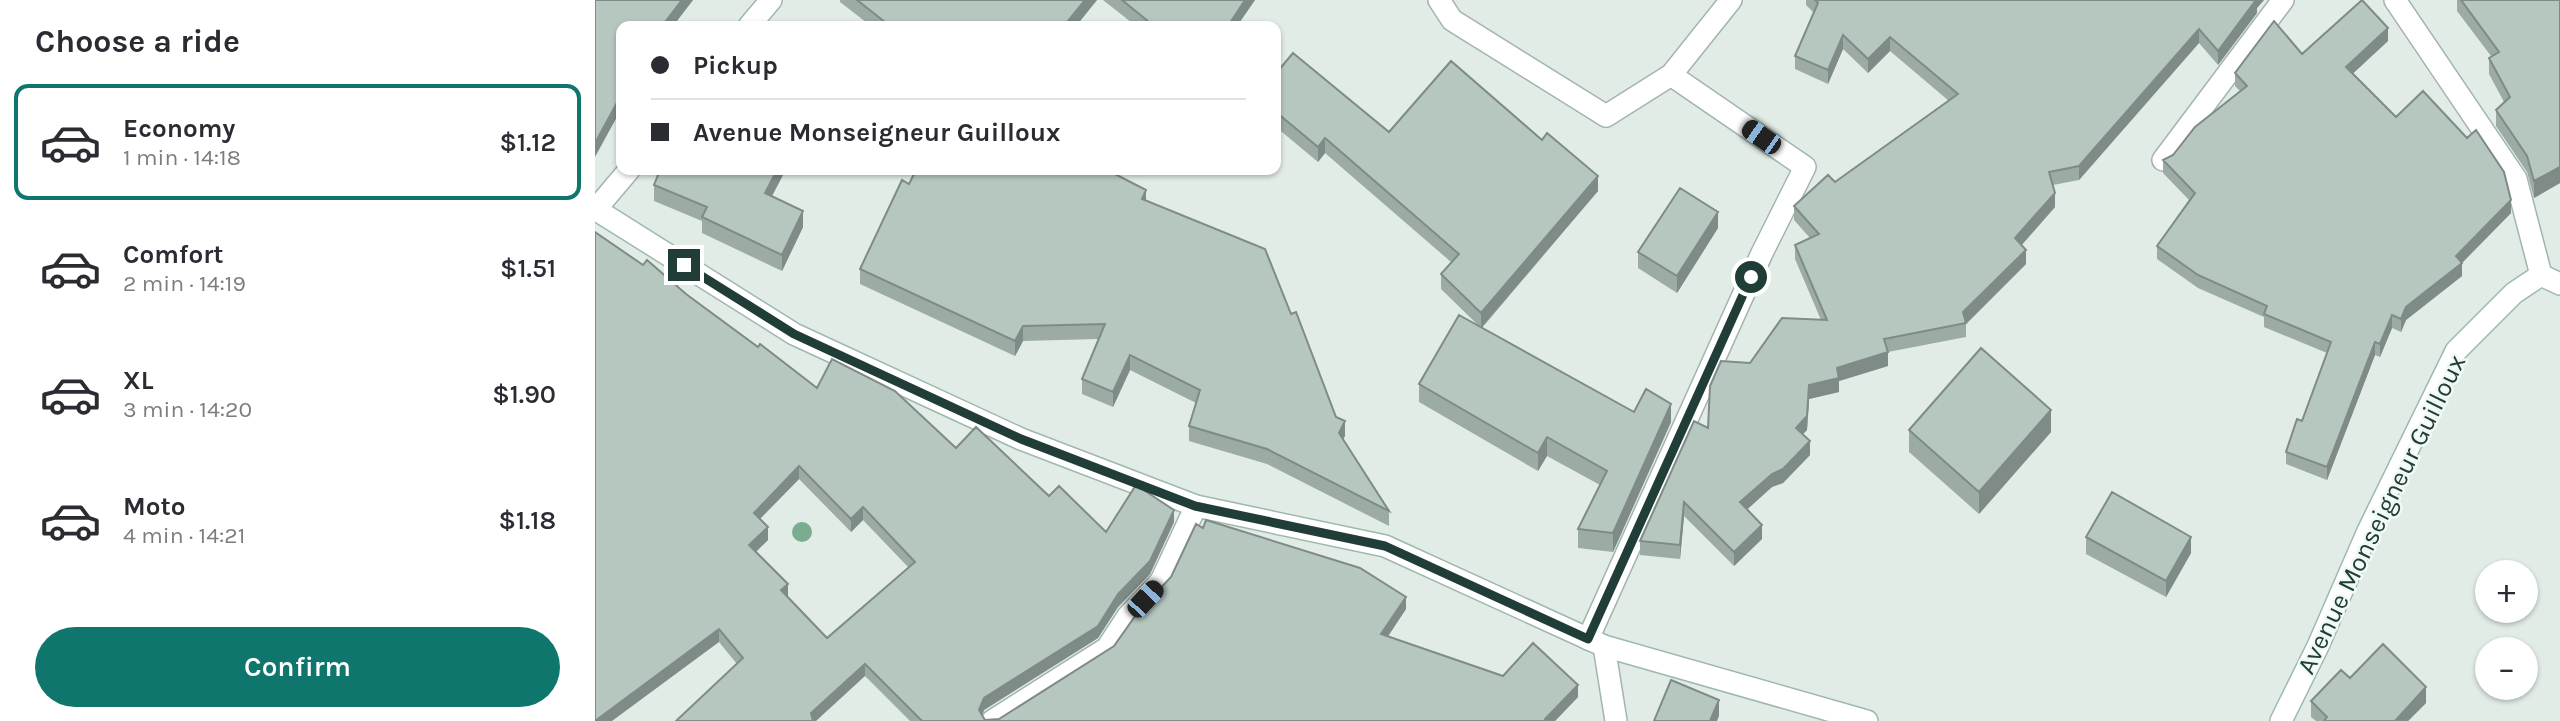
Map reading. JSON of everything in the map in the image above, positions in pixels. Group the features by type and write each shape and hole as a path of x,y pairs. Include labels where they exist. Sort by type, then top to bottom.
{"street":[{"path":"753,21 771,0"},
{"path":"1439,0 1452,20 1606,117 1671,75 1731,0"},
{"path":"2163,160 2283,0"},
{"path":"2395,0 2516,178 2551,279"},
{"path":"1616,721 1596,643 1762,253 1805,167 1671,75"},
{"path":"625,175 596,209 794,334 1021,439 1195,506 1385,546 1596,643 1867,721"},
{"name":"Avenue Monseigneur Guilloux","path":"2281,721 2318,646 2368,531 2456,351 2514,293 2551,279"},
{"path":"992,721 1107,648 1128,616 1161,581 1195,506"}],"building":[{"path":"595,0 682,0 666,21 616,21 616,105 595,143"},
{"path":"857,0 1085,0 1068,21 884,21"},
{"path":"1122,0 1245,0 1231,21 1148,21"},
{"path":"1815,0 2256,0 2218,51 2199,29 2079,166 2049,172 2055,193 2015,238 2026,250 1963,312 1966,323 1884,339 1888,352 1837,368 1839,378 1809,385 1807,416 1796,428 1810,441 1783,469 1772,474 1740,502 1762,525 1734,552 1684,502 1680,545 1640,541 1694,421 1708,428 1710,386 1721,361 1750,363 1782,318 1827,320 1795,245 1819,234 1794,206 1828,175 1835,182 1958,94 1890,37 1868,59 1843,35 1828,70 1795,56 1818,3"},
{"path":"2362,0 2388,28 2346,67 2396,117 2423,91 2467,138 2476,130 2504,172 2511,200 2456,256 2462,263 2406,307 2401,319 2392,315 2380,344 2375,342 2327,467 2286,452 2297,419 2302,421 2331,342 2264,314 2267,306 2198,275 2157,246 2195,193 2163,160 2173,155 2195,127 2247,86 2235,73 2274,21 2302,54"},
{"path":"2461,0 2560,0 2560,167 2534,181 2527,156 2496,110 2510,97 2489,58 2499,52"},
{"path":"1293,53 1389,132 1451,61 1542,140 1547,133 1598,176 1481,313 1441,274 1459,254 1325,138 1318,147 1281,116 1281,67"},
{"path":"658,175 774,175 765,193 803,211 782,255 702,217 707,207 654,185"},
{"path":"914,175 1117,175 1146,190 1142,199 1265,249 1291,314 1296,312 1336,417 1345,421 1339,433 1389,511 1267,449 1189,426 1200,390 1130,355 1113,392 1082,379 1105,324 1023,326 1015,341 860,269 902,180 909,184"},
{"path":"1680,188 1718,212 1677,276 1638,252"},
{"path":"595,232 643,265 647,260 686,294 758,347 760,344 817,388 832,359 895,391 956,448 976,427 1049,496 1059,486 1106,532 1136,485 1174,510 1150,561 1118,594 1098,626 984,698 979,710 985,720 999,719 1114,646 1138,612 1171,577 1196,524 1203,528 1206,520 1360,568 1406,597 1381,634 1503,676 1533,643 1578,685 1545,719 1547,721 922,721 865,664 811,713 813,721 676,721 743,658 719,629 595,721","holes":["799,466 851,519 863,507 915,562 827,638 781,590 788,584 749,545 768,527 754,513"]},
{"path":"1459,315 1634,412 1646,389 1671,404 1613,533 1578,529 1607,471 1547,437 1538,453 1419,384"},
{"path":"1981,348 2051,410 1979,492 1909,430"},
{"path":"2112,492 2191,537 2166,581 2086,537"},
{"path":"2383,644 2426,687 2395,721 2324,721 2327,717 2311,701 2341,670 2350,678"},
{"path":"1671,680 1719,700 1710,721 1654,721"}],"route":[{"path":"684,265 794,334 1021,439 1195,506 1385,546 1588,639 1751,277"}]}
